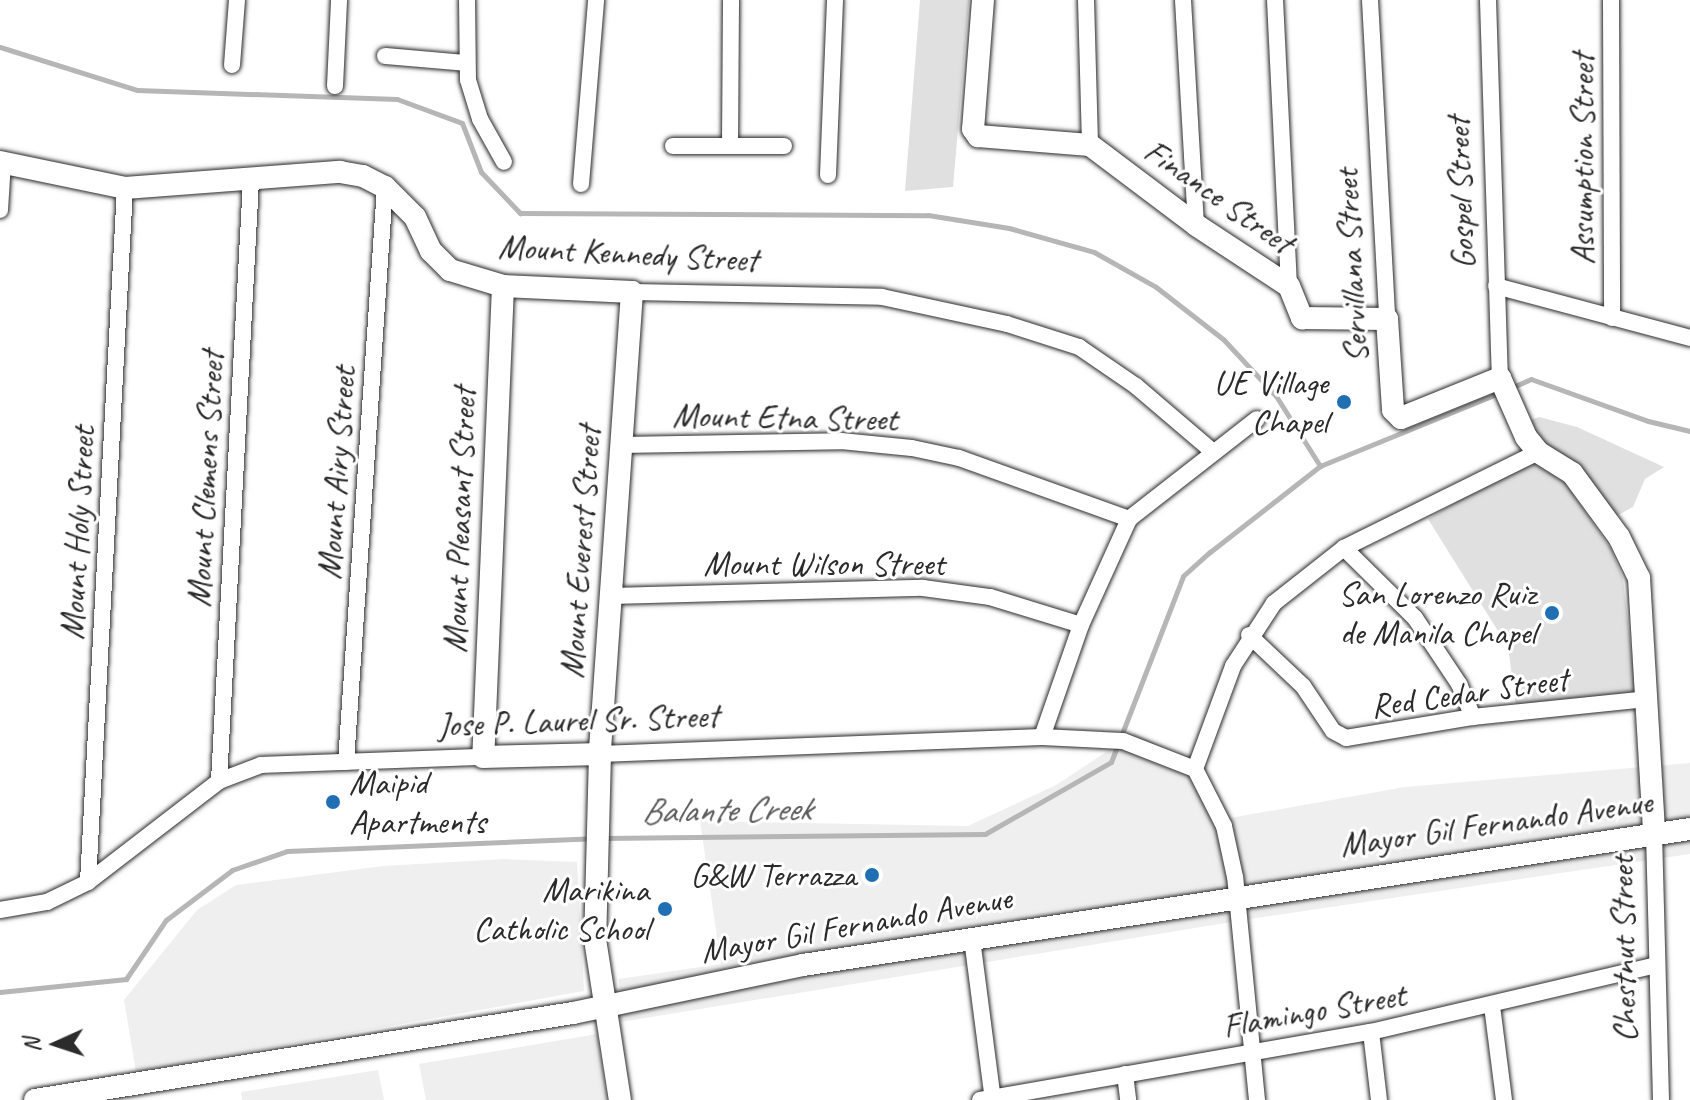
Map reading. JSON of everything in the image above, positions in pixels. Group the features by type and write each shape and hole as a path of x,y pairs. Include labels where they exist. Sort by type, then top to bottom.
{"street":[{"path":"232,65 237,0"},
{"path":"335,86 339,0"},
{"path":"467,0 466,63 480,119 504,162"},
{"path":"581,184 596,0"},
{"path":"730,146 731,0"},
{"path":"828,175 835,0"},
{"path":"983,0 973,129 978,136 1090,145 1086,0"},
{"path":"1183,0 1196,225"},
{"path":"1275,0 1289,286"},
{"name":"Servillana Street","path":"1370,0 1393,410 1401,418 1504,388"},
{"name":"Gospel Street","path":"1488,0 1496,286 1504,388"},
{"name":"Assumption Street","path":"1611,0 1612,318"},
{"path":"385,56 466,63"},
{"name":"Finance Street","path":"1090,145 1196,225 1289,286 1297,313 1309,322 1387,319"},
{"path":"673,146 784,146"},
{"path":"0,210 2,162"},
{"name":"Mount Kennedy Street","path":"2,162 125,188 340,172 385,187 415,217 431,251 450,270 503,286 882,297 1007,324 1079,347 1136,386 1211,450"},
{"name":"Mount Clemens Street","path":"219,781 251,180"},
{"name":"Mount Airy Street","path":"346,762 385,187"},
{"name":"Mount Holy Street","path":"88,882 125,188"},
{"name":"Mount Pleasant Street","path":"483,757 503,286"},
{"path":"1496,286 1690,338"},
{"name":"Mount Everest Street","path":"620,1100 595,939 600,754 632,292"},
{"name":"Chestnut Street","path":"1504,388 1538,452 1572,473 1619,537 1639,578 1654,833 1661,1100"},
{"path":"1042,737 1081,625 1129,519 1211,450 1257,419"},
{"name":"Mount Etna Street","path":"621,445 841,441 912,448 959,458 1129,519"},
{"path":"1257,1100 1235,896 1224,826 1195,769 1249,635 1274,603 1344,548 1538,452"},
{"path":"1344,548 1415,618 1459,684 1473,717"},
{"name":"Mount Wilson Street","path":"611,596 923,588 990,597 1081,625"},
{"name":"Red Cedar Street","path":"1249,635 1303,686 1333,731 1346,738 1473,717 1648,699"},
{"name":"Jose P. Laurel Sr. Street","path":"0,910 47,902 88,882 219,781 261,765 1042,737 1117,740 1195,769"},
{"name":"Mayor Gil Fernando Avenue","path":"35,1100 605,1007 729,977 1235,896 1690,829"},
{"path":"972,939 988,1099"},
{"name":"Flamingo Street","path":"988,1099 1371,1032 1656,965"},
{"path":"1492,1006 1504,1100"},
{"path":"1371,1032 1379,1100"},
{"path":"1125,1074 1128,1100"}],"shaded area":[{"path":"920,0 969,0 953,187 905,191"},
{"path":"1539,417 1577,427 1664,467 1645,479 1633,507 1611,519 1541,449 1526,422"},
{"path":"1530,457 1556,469 1611,549 1623,579 1636,693 1516,706 1508,647 1428,519"},
{"path":"1135,733 1201,767 1230,818 1405,787 1690,763 1690,854 1256,918 621,1022 619,979 721,964 700,821 968,826 1056,785"},
{"path":"505,859 577,862 584,991 136,1072 124,1000 197,910 236,885 383,866"},
{"path":"597,1034 607,1100 426,1100 419,1064"},
{"path":"378,1070 384,1100 242,1100 241,1092"}],"waterway":[{"path":"0,47 137,90 397,99 462,123 481,172 520,213 928,215 1009,228 1094,252 1156,287 1224,340 1276,396 1320,466"},
{"path":"1510,388 1531,379 1648,421 1690,431"},
{"name":"Balante Creek","path":"603,838 985,834 1111,762 1183,576 1210,552 1320,466 1501,392"},
{"name":"Balante Creek","path":"0,992 126,979 166,920 232,870 287,851 593,838"}],"place":[{"name":"UE Village Chapel","path":"1344,402"},
{"name":"San Lorenzo Ruiz de Manila Chapel","path":"1552,613"},
{"name":"Maipid Apartments","path":"333,802"},
{"name":"G&W Terrazza","path":"872,875"},
{"name":"Marikina Catholic School","path":"665,909"}]}
